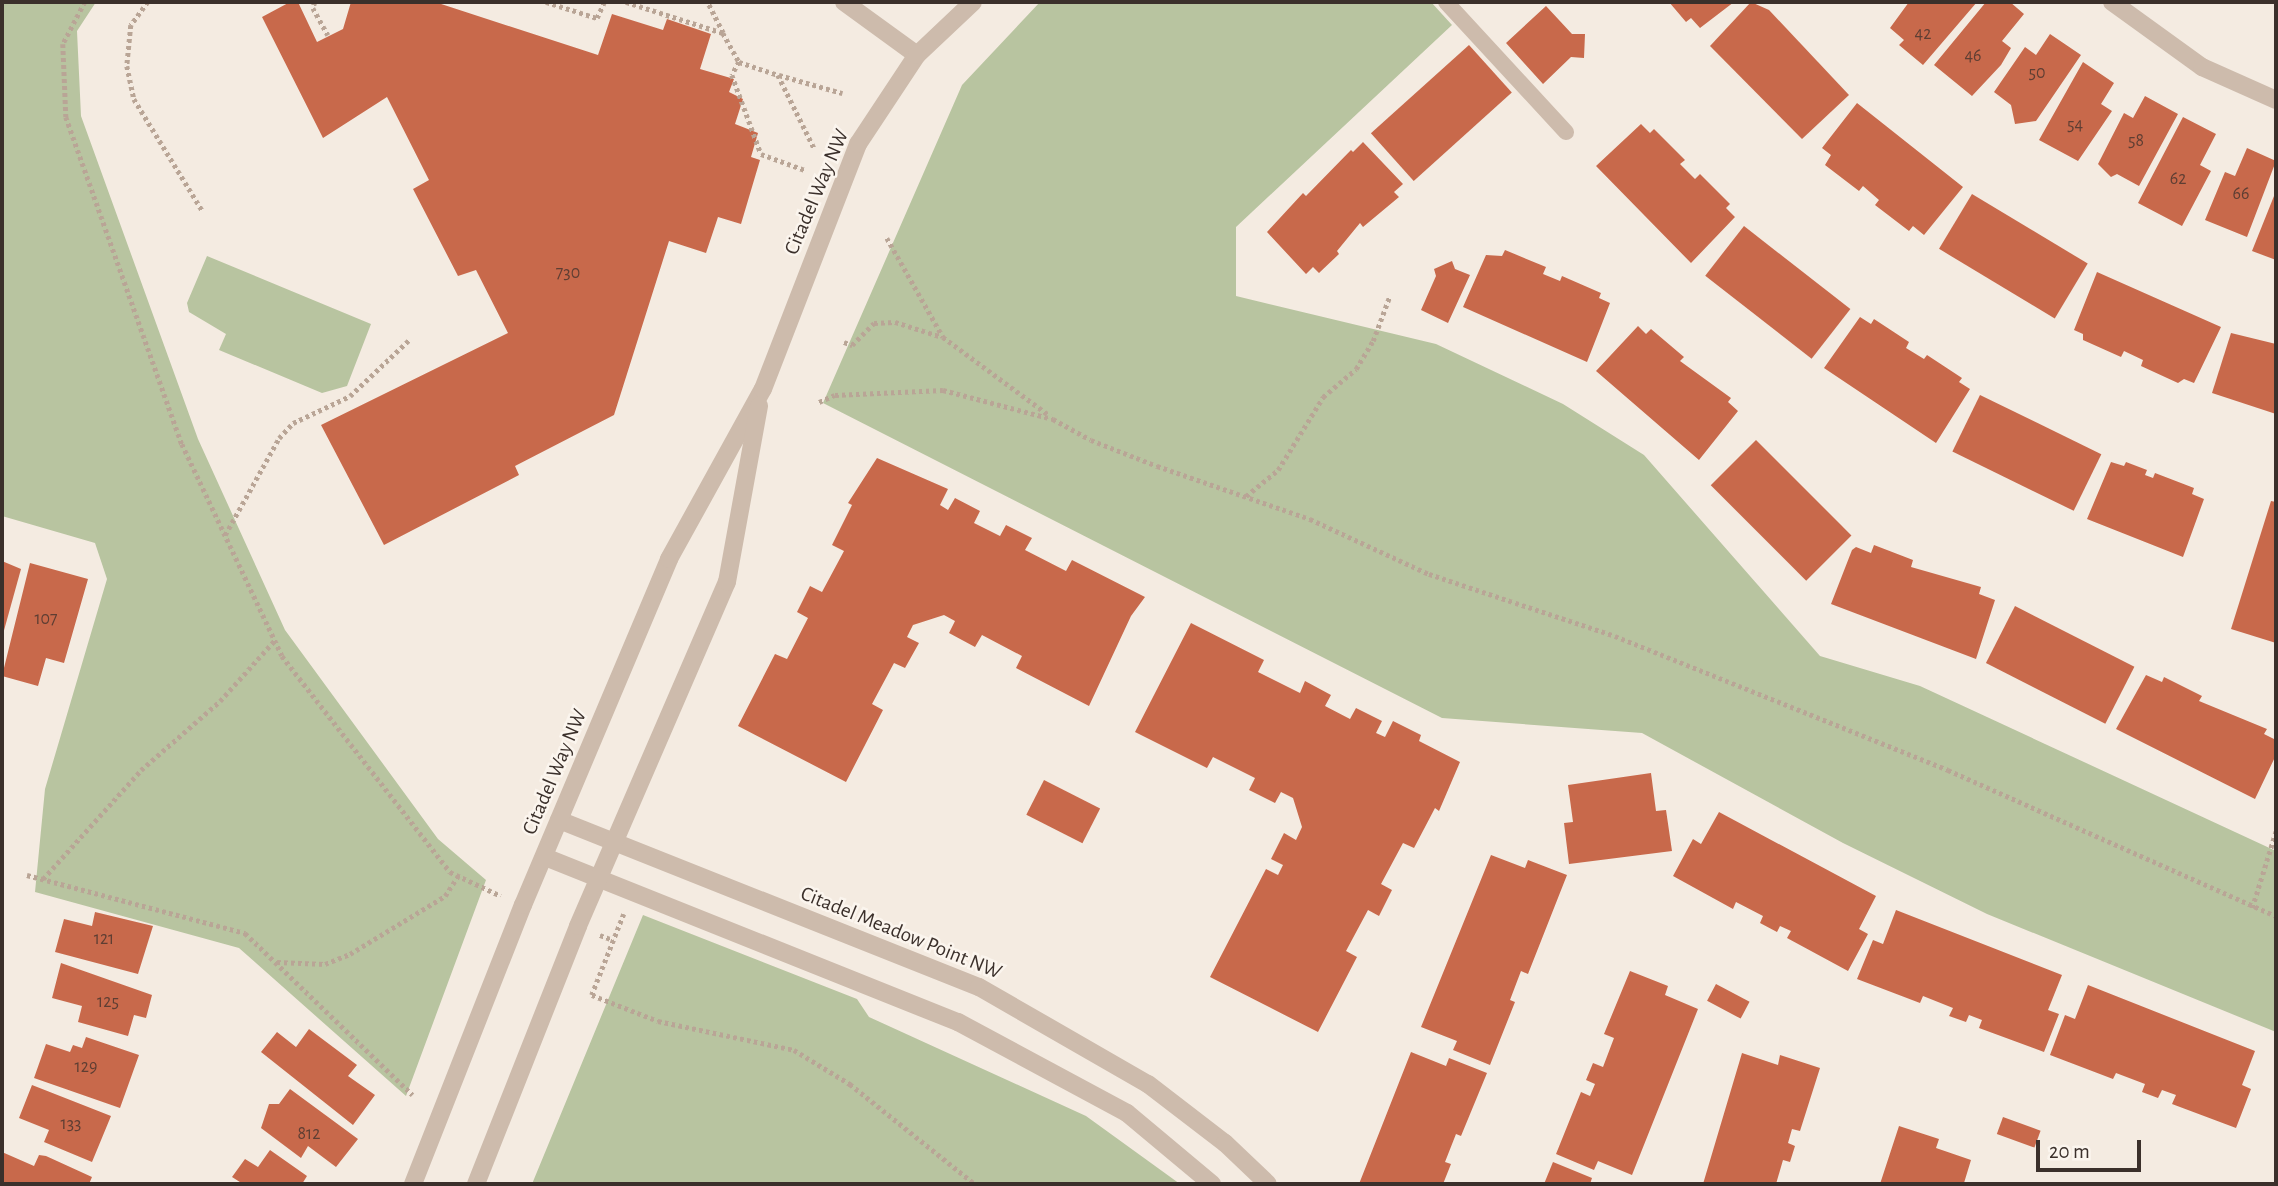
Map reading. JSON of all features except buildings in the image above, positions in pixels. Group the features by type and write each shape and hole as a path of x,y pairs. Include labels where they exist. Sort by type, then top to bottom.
{"street":[{"path":"844,2 917,55"},
{"name":"Citadel Way NW","path":"417,1183 559,820 669,559 763,389 858,144 917,55 973,2"},
{"path":"2112,2 2202,67 2276,100"},
{"name":"Citadel Way NW","path":"476,1184 598,878 727,582 763,389"},
{"name":"Citadel Meadow Point NW","path":"559,820 979,987 1148,1084 1225,1143 1268,1184"},
{"path":"545,857 958,1022 1127,1112 1212,1184"}],"lane":[{"path":"1446,2 1566,132"}],"path":[{"path":"85,2 63,44 66,117 182,444 275,640 299,678 450,872 503,897"},
{"path":"148,2 131,25 127,66 134,99 202,210"},
{"path":"315,2 313,8 328,35"},
{"path":"546,2 597,18 604,2"},
{"path":"626,2 723,33"},
{"path":"706,2 739,62 842,93"},
{"path":"739,62 732,75 761,154 805,170"},
{"path":"778,75 814,148"},
{"path":"887,238 943,337"},
{"path":"1245,497 1270,478 1323,397 1356,369 1373,341 1389,298"},
{"path":"844,342 852,345 874,323 884,322 943,337 1053,419 1091,440 1310,519 1429,573 1615,635 1948,770 2252,908 2276,916"},
{"path":"225,535 279,438 293,423 350,396 410,339"},
{"path":"819,402 835,395 943,390 1053,419"},
{"path":"43,879 141,770 220,701 275,640"},
{"path":"2252,908 2276,831"},
{"path":"27,874 246,933 413,1095"},
{"path":"276,962 324,964 350,954 445,896 458,876"},
{"path":"628,904 592,995 658,1021 794,1051 850,1084 975,1184"}],"green space":[{"path":"2,2 96,2 77,31 81,116 198,439 285,630 438,839 486,880 406,1096 239,948 35,892 45,789 107,579 95,543 2,516"},
{"path":"1040,2 1431,2 1452,25 1236,227 1236,296 1436,344 1563,404 1644,455 1820,656 1920,686 2276,851 2276,1032 1987,914 1843,843 1642,733 1442,718 823,403 962,85"},
{"path":"207,256 371,324 347,386 322,393 219,350 226,334 189,312 187,303"},
{"path":"643,915 857,999 869,1017 1086,1116 1180,1184 532,1184"}]}
